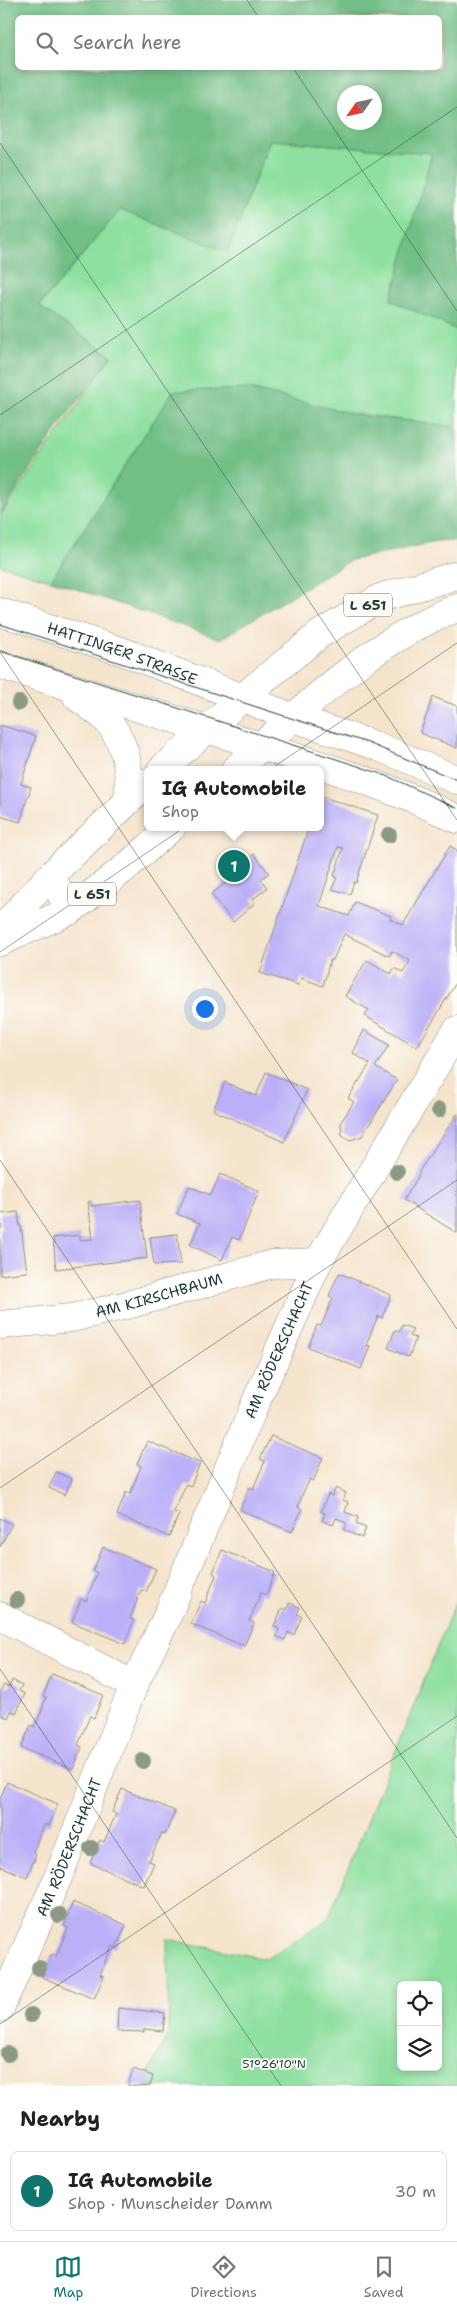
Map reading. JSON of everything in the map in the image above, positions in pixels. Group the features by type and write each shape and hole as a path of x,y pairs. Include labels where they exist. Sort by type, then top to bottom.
{"street":[{"name":"L 651","path":"166,766 243,697 320,634 380,598 457,575"},
{"name":"L 651","path":"239,766 339,679 389,643 437,615 457,608"},
{"name":"HATTINGER STRASSE","path":"0,612 124,652 294,718 379,747 457,780"},
{"path":"0,666 324,766"},
{"path":"62,685 106,719 124,747 130,786 128,801"},
{"path":"324,766 417,800 457,820"},
{"name":"L 651","path":"0,931 50,876 144,786"},
{"name":"L 651","path":"0,942 71,910 125,868 167,831"},
{"path":"50,876 71,910"},
{"name":"AM RÖDERSCHACHT","path":"0,2008 60,1875 134,1685 166,1619 254,1404 318,1262 457,1030"},
{"name":"AM KIRSCHBAUM","path":"0,1325 72,1318 131,1304 272,1264 318,1262"},
{"path":"0,1616 134,1685"}],"green space":[{"path":"0,0 457,0 457,330 391,300 432,153 270,140 228,252 120,210 39,306 112,356 59,426 0,514"},
{"path":"269,140 432,153 391,300 457,330 457,427 173,391 51,580 0,565 0,516 112,356 39,307 120,210 228,251"},
{"path":"249,389 358,415 457,427 457,541 436,542 351,560 220,639 51,580 173,391"},
{"path":"457,1598 457,2086 142,2086 169,2032 167,1939 266,1959 328,1919"}],"building":[{"path":"433,697 457,706 457,748 420,733"},
{"path":"0,725 36,736 21,784 31,787 20,822 0,816"},
{"path":"324,797 378,815 356,883 354,882 350,894 332,889 337,877 334,876 343,848 338,847 319,906 349,916 355,902 391,916 390,919 403,925 450,846 457,850 457,981 417,1047 365,1016 369,1010 345,996 367,960 391,974 394,968 403,973 410,961 392,951 389,956 344,934 333,960 330,960 323,986 301,978 299,985 260,973 308,831 324,831"},
{"path":"254,854 269,873 261,879 267,888 252,900 255,903 233,922 211,894 235,876 232,871"},
{"path":"364,1030 389,1045 375,1067 397,1080 362,1136 350,1140 342,1135 341,1122 354,1102 348,1098 370,1064 353,1053"},
{"path":"266,1072 307,1090 284,1142 213,1110 225,1082 256,1096"},
{"path":"457,1114 457,1233 404,1200 418,1177 420,1170"},
{"path":"220,1174 259,1191 239,1240 232,1237 222,1260 190,1245 200,1223 177,1214 189,1186 211,1195"},
{"path":"140,1200 147,1258 56,1269 53,1238 80,1235 80,1240 93,1239 88,1202 90,1201 91,1206"},
{"path":"18,1212 27,1272 0,1275 0,1229 2,1228 0,1214"},
{"path":"177,1234 181,1264 154,1265 150,1237"},
{"path":"339,1273 391,1295 382,1318 378,1316 366,1345 370,1346 361,1369 308,1347 317,1325 321,1326 333,1298 329,1296"},
{"path":"402,1325 413,1329 410,1336 416,1338 409,1357 388,1348 395,1330 399,1332"},
{"path":"271,1436 323,1458 313,1481 310,1479 303,1493 298,1507 302,1509 292,1532 240,1510 249,1487 253,1489 265,1461 260,1459"},
{"path":"147,1441 200,1463 191,1486 186,1484 174,1512 179,1514 169,1537 117,1515 126,1492 130,1494 141,1466 137,1464"},
{"path":"56,1472 72,1479 65,1495 49,1488"},
{"path":"336,1488 346,1493 343,1500 348,1502 345,1512 358,1517 356,1524 366,1528 362,1538 344,1530 347,1524 341,1520 336,1518 333,1525 322,1521 325,1513 321,1512 328,1494 332,1496"},
{"path":"0,1518 12,1524 0,1547"},
{"path":"103,1547 156,1569 146,1592 141,1590 130,1619 134,1620 125,1644 72,1622 81,1599 86,1601 97,1573 93,1571"},
{"path":"222,1550 275,1572 266,1595 261,1593 249,1621 254,1623 244,1646 191,1624 201,1601 205,1603 216,1575 213,1573"},
{"path":"289,1603 300,1607 297,1614 302,1616 294,1635 288,1632 285,1640 276,1636 279,1629 274,1626 282,1608 287,1610"},
{"path":"52,1674 103,1695 94,1718 90,1716 84,1730 78,1745 82,1747 73,1769 21,1748 31,1725 34,1727 41,1713 46,1697 43,1696"},
{"path":"12,1680 22,1685 19,1691 25,1694 16,1713 11,1711 8,1718 0,1714 0,1692 4,1685 9,1687"},
{"path":"7,1782 58,1804 49,1826 45,1824 38,1839 33,1853 36,1855 27,1877 0,1866 0,1799"},
{"path":"122,1789 175,1811 165,1835 162,1833 149,1861 154,1863 144,1886 90,1863 100,1840 104,1842 116,1814 112,1812"},
{"path":"73,1902 126,1925 116,1948 112,1946 100,1975 104,1976 94,1999 42,1977 52,1954 56,1956 68,1928 64,1926"},
{"path":"118,2008 165,2013 163,2031 144,2029 144,2032 117,2031"},
{"path":"133,2069 153,2076 150,2086 128,2086"}],"tram line":[{"path":"0,624 368,743 457,780"},
{"path":"0,651 355,765 387,776 457,808"}],"place":[{"name":"IG Automobile","path":"234,866"}]}
